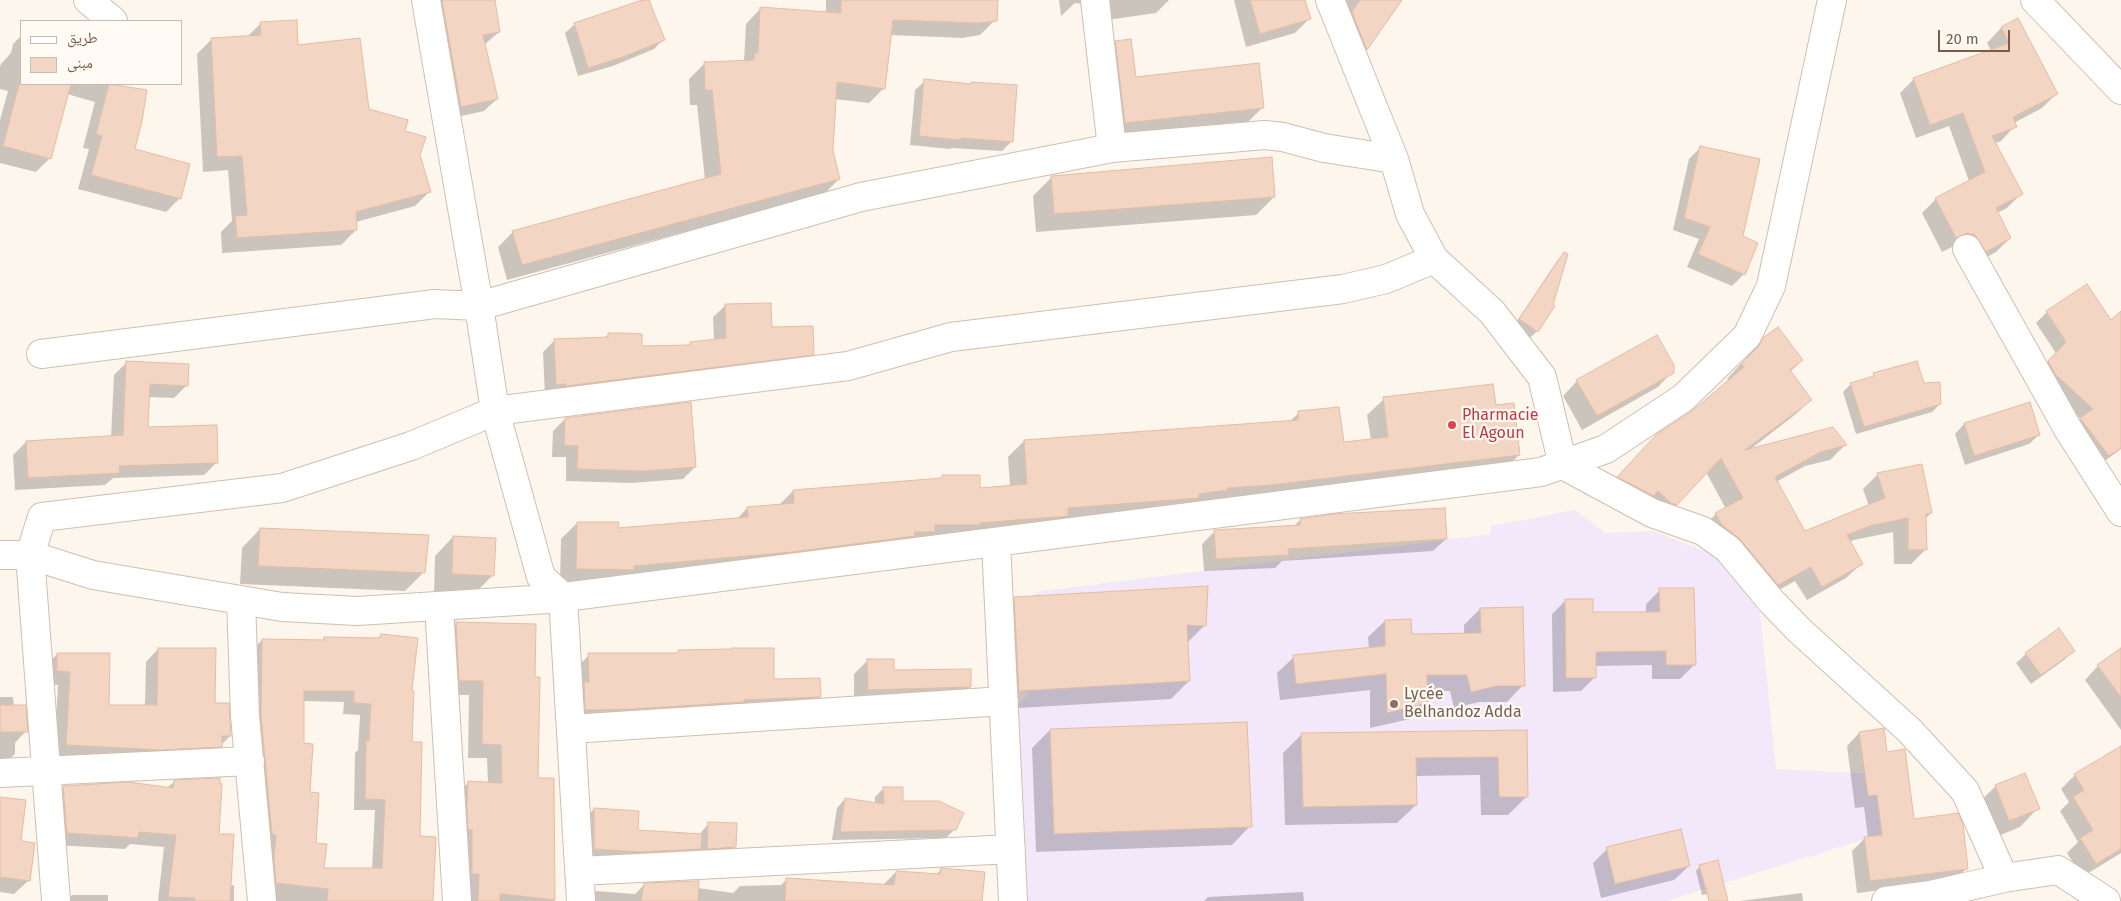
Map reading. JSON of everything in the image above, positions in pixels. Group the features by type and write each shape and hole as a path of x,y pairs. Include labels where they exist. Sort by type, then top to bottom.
{"street":[{"path":"88,0 112,20"},
{"path":"426,0 479,306 495,411 541,577 563,597 581,901"},
{"path":"1095,0 1112,148"},
{"path":"1330,0 1394,159 1410,214 1434,259 1492,312 1542,377 1563,465 1652,513 1703,532 1728,549 1771,601 1799,630 1910,730 1965,791 2004,878"},
{"path":"0,555 30,555 93,575 282,607 357,611 563,597 1542,472 1606,449 1683,398 1747,336 1771,286 1832,0"},
{"path":"2035,0 2121,90"},
{"path":"41,354 435,304 479,306 861,197 1112,148 1265,135 1284,137 1324,148 1394,159"},
{"path":"1967,249 2068,430 2121,512"},
{"path":"56,901 30,555 42,517 282,488 411,446 495,411 848,366 951,337 1343,289 1386,279 1434,259"},
{"path":"996,542 1013,901"},
{"path":"241,600 245,716 262,901"},
{"path":"438,606 457,901"},
{"path":"571,729 1004,701"},
{"path":"0,773 250,761"},
{"path":"580,871 1011,849"},
{"path":"1886,901 1931,895 2004,878 2058,870 2106,901"}],"shaded area":[{"name":"Lycée Belhandoz Adda","path":"1575,510 1606,533 1653,531 1720,557 1760,612 1776,769 1876,774 1882,834 1666,901 1022,901 1010,712 1028,695 1017,603 1033,600 1036,592 1491,534 1491,526"}],"building":[{"path":"442,0 495,0 500,32 483,35 498,99 461,107"},
{"path":"642,0 649,0 665,40 623,57 588,68 574,23"},
{"path":"841,0 998,0 997,21 978,23 893,20 885,89 837,82 833,151 840,179 522,265 512,231 721,174 712,90 705,90 704,62 754,60 754,53 758,53 760,7 841,13"},
{"path":"1250,0 1305,0 1311,19 1260,34"},
{"path":"1360,0 1402,0 1367,50 1352,12"},
{"path":"2018,18 2058,94 2013,117 2017,127 1992,136 2023,194 1996,208 2011,238 1986,252 1975,235 1967,233 1956,238 1935,198 1985,172 1963,113 1930,125 1913,78 2009,43 2001,27"},
{"path":"297,20 298,45 360,38 369,109 408,120 405,131 426,137 420,155 431,192 356,212 357,230 237,238 235,216 247,215 242,156 217,157 211,38 261,35 260,22"},
{"path":"1131,39 1136,77 1259,63 1264,108 1125,123 1115,41"},
{"path":"924,79 971,84 971,82 1017,85 1013,142 919,136"},
{"path":"19,84 71,85 51,159 3,146"},
{"path":"109,85 147,90 135,149 190,164 181,199 91,175 102,136 96,134"},
{"path":"1700,146 1760,159 1743,236 1758,243 1745,275 1698,254 1710,227 1684,218"},
{"path":"1272,157 1275,197 1054,214 1051,176"},
{"path":"1564,252 1568,254 1553,305 1555,306 1538,332 1519,319"},
{"path":"2087,284 2111,320 2121,311 2121,448 2109,456 2080,418 2093,409 2056,375 2048,361 2066,342 2046,311"},
{"path":"771,303 772,327 813,326 814,355 566,386 566,384 556,385 554,339 608,337 608,333 624,333 642,334 642,346 690,345 690,342 726,338 725,304"},
{"path":"1778,327 1803,360 1790,370 1812,400 1745,450 1833,427 1847,445 1821,452 1775,477 1805,531 1885,498 1877,473 1922,464 1932,513 1926,514 1927,550 1908,550 1908,518 1870,526 1847,535 1863,564 1822,587 1811,567 1778,585 1740,539 1722,525 1715,513 1743,498 1721,458 1677,505 1671,503 1658,491 1654,496 1617,477 1657,434 1692,411 1744,367 1741,364 1758,347 1764,337"},
{"path":"1657,335 1674,365 1674,373 1597,416 1576,380"},
{"path":"126,361 189,364 188,386 150,384 148,427 217,425 218,463 119,466 120,473 28,478 26,441 123,435"},
{"path":"1917,361 1924,383 1940,382 1941,404 1864,427 1850,383 1874,376 1873,373"},
{"path":"1493,384 1496,405 1514,403 1520,455 1272,485 1227,488 1228,490 1199,494 1199,498 1068,508 1068,516 980,523 980,525 935,525 935,532 914,532 915,536 792,552 634,566 634,570 576,569 577,522 619,522 618,528 748,517 747,507 794,503 793,490 942,478 942,475 980,475 980,488 1027,484 1024,440 1298,420 1298,411 1339,407 1344,442 1388,437 1383,397"},
{"path":"691,402 696,467 644,471 577,469 578,446 564,445 565,418"},
{"path":"2030,402 2040,435 1974,456 1964,423"},
{"path":"1445,508 1447,539 1288,549 1289,555 1216,559 1214,530 1300,525 1300,519 1333,514"},
{"path":"260,528 429,535 425,573 258,566"},
{"path":"453,536 496,538 494,576 452,574"},
{"path":"1208,586 1206,626 1187,625 1190,681 1019,691 1014,597"},
{"path":"1659,588 1694,588 1696,665 1666,665 1666,651 1596,652 1596,678 1566,678 1565,599 1593,599 1593,612 1660,612"},
{"path":"1523,607 1525,686 1497,686 1471,692 1467,675 1427,675 1427,703 1387,713 1386,674 1296,684 1293,655 1385,646 1385,620 1411,619 1412,634 1481,633 1480,608"},
{"path":"456,622 536,624 535,677 540,677 538,778 554,778 555,900 500,894 500,901 478,901 479,874 472,874 472,830 468,830 468,781 502,783 501,745 482,744 483,681 459,681"},
{"path":"2059,628 2075,651 2041,675 2025,653"},
{"path":"381,634 418,638 412,690 414,691 412,742 422,742 420,836 436,837 433,901 327,901 328,889 276,883 274,858 276,835 272,834 261,715 262,639 324,640 324,637 380,638","holes":["304,691 354,691 354,703 371,704 369,741 366,741 365,799 385,800 382,868 324,868 327,844 316,843 319,793 310,792 313,744 304,743"]},
{"path":"158,648 216,648 215,703 229,703 231,736 222,736 222,747 162,750 66,745 70,672 57,671 57,653 110,653 109,705 157,705"},
{"path":"774,648 774,679 820,678 821,697 744,700 744,702 632,709 585,710 584,682 589,682 588,653 678,653 678,650"},
{"path":"2121,648 2121,697 2097,665"},
{"path":"867,659 894,659 894,670 971,669 971,687 868,690"},
{"path":"0,705 26,705 28,732 0,732"},
{"path":"1247,722 1252,827 1054,834 1050,729"},
{"path":"1884,728 1887,752 1905,749 1914,819 1958,813 1963,824 1968,869 1870,881 1864,837 1882,835 1877,795 1868,796 1859,732"},
{"path":"1527,730 1528,797 1499,797 1498,757 1416,758 1417,805 1303,807 1301,733"},
{"path":"2121,746 2121,849 2096,864 2080,838 2093,830 2073,797 2084,790 2074,774"},
{"path":"2025,773 2040,809 2009,821 1995,785"},
{"path":"220,778 220,783 222,784 219,834 234,834 230,901 195,901 195,898 168,897 176,835 139,832 138,838 67,833 63,786 128,782 173,788 174,780"},
{"path":"883,787 903,787 903,801 939,801 964,813 956,830 840,832 845,798 884,804"},
{"path":"0,797 26,800 21,841 35,843 30,881 0,877"},
{"path":"594,808 639,811 638,830 702,834 701,849 640,852 594,849"},
{"path":"708,822 737,823 736,847 707,849"},
{"path":"1681,829 1690,866 1615,884 1606,847"},
{"path":"1718,860 1728,901 1709,901 1699,865"},
{"path":"941,868 985,872 982,901 785,901 786,878 894,885 896,871 940,874"},
{"path":"699,881 698,901 641,901 644,883"}],"place":[{"name":"Pharmacie El Agoun","path":"1452,425"},
{"name":"Lycée Belhandoz Adda","path":"1394,704"}]}
